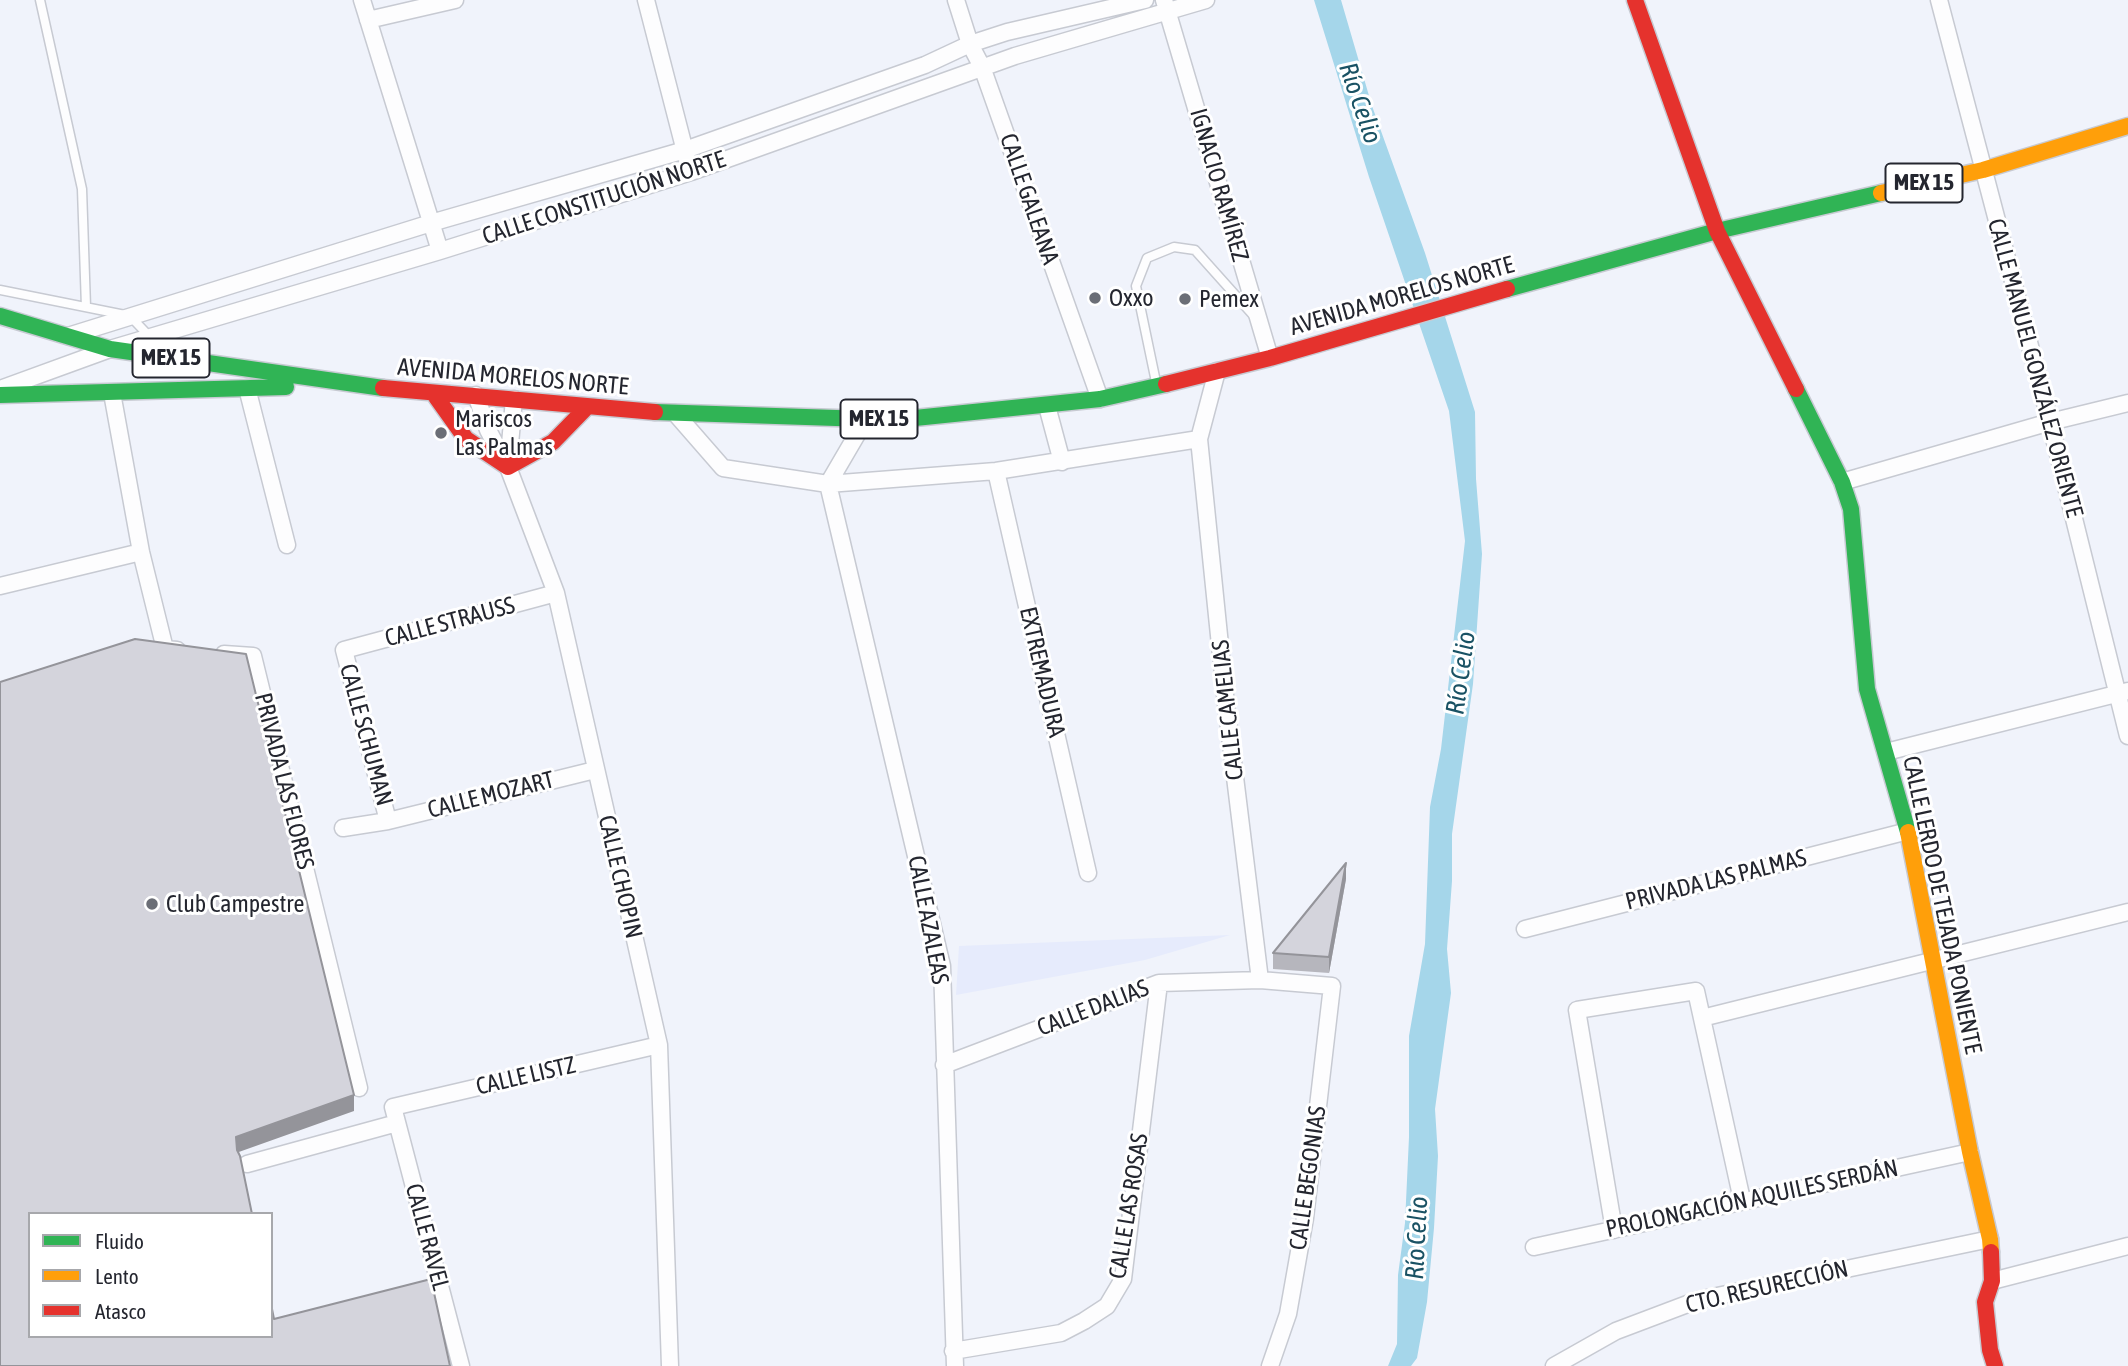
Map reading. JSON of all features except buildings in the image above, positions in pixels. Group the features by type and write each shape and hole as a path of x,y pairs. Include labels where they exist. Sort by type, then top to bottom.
{"main road":[{"name":"CALLE LERDO DE TEJADA PONIENTE","path":"1635,0 1717,231 1842,482 1851,509 1867,689 1908,831 1970,1152 1990,1239 1992,1282 1985,1302 1990,1350 1995,1366"},
{"name":"AVENIDA MORELOS NORTE","path":"347,384 587,407 676,413 866,419 915,418 1100,399 1270,358 1401,318 1717,231 1983,170 2128,126"},
{"name":"MEX 15","path":"0,316 110,349 347,384"},
{"name":"MEX 15","path":"0,392 112,393 347,384"},
{"path":"434,394 466,439 508,467 553,442 587,407"}],"street":[{"path":"362,0 440,251"},
{"path":"368,20 455,0"},
{"path":"646,0 691,172"},
{"name":"CALLE GALEANA","path":"956,0 1100,399"},
{"name":"CALLE CONSTITUCIÓN NORTE","path":"65,337 431,223 685,150 925,65 970,44 1007,32 1145,0"},
{"name":"CALLE CONSTITUCIÓN NORTE","path":"0,392 110,349 440,251 691,172 982,67 1166,6 1206,0"},
{"name":"CALLE MANUEL GONZÁLEZ ORIENTE","path":"1939,0 2123,692 2128,736"},
{"name":"IGNACIO RAMÍREZ","path":"1166,6 1270,358"},
{"path":"676,413 723,468 828,484 996,471 1199,439 1217,371"},
{"path":"247,388 287,545"},
{"name":"PRIVADA LAS FLORES","path":"112,393 141,552 165,649 253,656 359,1088"},
{"path":"476,395 488,430 508,467"},
{"name":"CALLE CHOPIN","path":"514,399 508,467 556,593 659,1045 670,1366"},
{"path":"1842,482 2050,422 2128,403"},
{"path":"1047,406 1062,462"},
{"path":"828,484 866,419"},
{"name":"CALLE CAMELIAS","path":"1199,439 1226,704 1260,981"},
{"name":"EXTREMADURA","path":"996,471 1088,873"},
{"name":"CALLE AZALEAS","path":"828,484 942,966 954,1359"},
{"path":"0,586 141,552"},
{"name":"CALLE STRAUSS","path":"344,650 556,593"},
{"name":"CALLE SCHUMAN","path":"344,650 388,821"},
{"path":"1886,752 2123,692"},
{"name":"CALLE MOZART","path":"343,828 388,821 595,770"},
{"name":"PRIVADA LAS PALMAS","path":"1525,929 1908,831"},
{"path":"1702,1018 2128,912"},
{"name":"CALLE DALIAS","path":"944,1065 1159,983 1260,981 1332,986"},
{"name":"CALLE LAS ROSAS","path":"954,1359 1061,1333 1107,1306 1123,1279 1159,983"},
{"name":"CALLE BEGONIAS","path":"1270,1366 1288,1314 1305,1218 1332,986"},
{"path":"1614,1230 1577,1010 1696,991 1742,1200"},
{"name":"CALLE LISTZ","path":"247,1164 395,1115 659,1045"},
{"name":"CALLE RAVEL","path":"395,1115 432,1284 461,1366"},
{"name":"PROLONGACIÓN AQUILES SERDÁN","path":"1534,1247 1970,1152"},
{"name":"CTO. RESURECCIÓN","path":"1554,1366 1616,1331 1698,1300 1990,1239"},
{"path":"1992,1282 2128,1246"}],"lane":[{"path":"40,0 82,189 86,307"},
{"path":"1157,386 1136,286 1147,258 1174,247 1195,250 1258,320"},
{"path":"0,290 130,316 151,338"}],"shaded area":[{"path":"1230,935 1145,960 956,995 959,946"}],"water":[{"name":"Río Celio","path":"1314,0 1341,0 1372,106 1425,253 1475,412 1476,479 1482,554 1473,684 1452,834 1447,949 1451,993 1435,1109 1438,1156 1434,1228 1427,1302 1417,1358 1411,1366 1388,1366 1397,1344 1398,1275 1405,1223 1409,1137 1409,1036 1425,944 1430,807 1441,749 1465,541 1449,411 1369,177"}],"traffic: fast":[{"path":"1507,289 1717,231 1881,193"},
{"path":"0,316 110,349 383,388"},
{"path":"655,412 866,419 915,418 1100,399 1166,384"},
{"path":"0,395 286,387"},
{"path":"1796,389 1842,482 1851,509 1867,689 1908,832"}],"traffic: slow":[{"path":"1881,193 1983,170 2128,126"},
{"path":"1908,832 1991,1252"}],"traffic: jam":[{"path":"1635,0 1717,231 1796,389"},
{"path":"1166,384 1270,358 1507,289"},
{"path":"383,388 655,412"},
{"path":"434,394 466,439 508,467 553,442 587,407"},
{"path":"1991,1252 1992,1281 1985,1302 1990,1350 1995,1366"}],"place":[{"name":"Oxxo","path":"1095,298"},
{"name":"Pemex","path":"1185,299"},
{"name":"Mariscos Las Palmas","path":"441,433"},
{"name":"Club Campestre","path":"152,904"}]}
